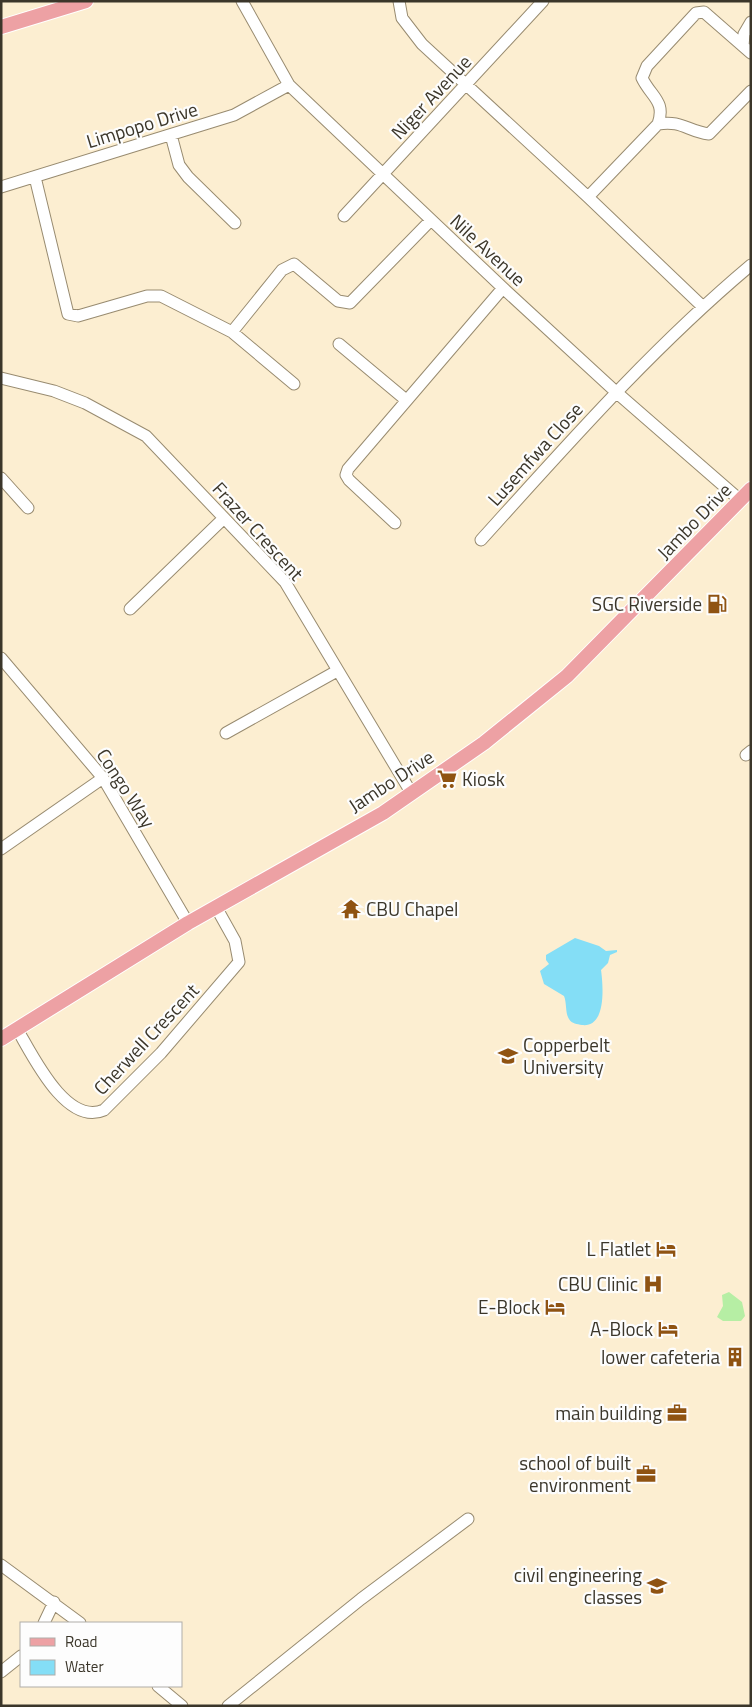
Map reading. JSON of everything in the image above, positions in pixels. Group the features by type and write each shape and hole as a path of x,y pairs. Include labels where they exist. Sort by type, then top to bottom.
{"main road":[{"path":"1,27 86,1"},
{"name":"Jambo Drive","path":"1,1039 216,907 383,813 484,743 567,676 751,489"}],"street":[{"name":"Nile Avenue","path":"242,1 289,85 430,220 616,392 740,500"},
{"path":"399,1 402,18 422,44 465,86 588,197 702,306"},
{"name":"Niger Avenue","path":"344,216 543,1"},
{"path":"588,197 658,124 661,114 659,102 642,78 647,66 696,13 704,12 747,50"},
{"path":"730,34 749,24"},
{"path":"747,50 749,24"},
{"name":"Limpopo Drive","path":"1,187 234,115 289,85"},
{"path":"658,124 672,122 696,132 709,134 751,91"},
{"path":"171,135 179,165 188,177 235,223"},
{"path":"34,177 68,314 78,316 155,294 232,332 294,384"},
{"path":"232,332 282,270 294,264 338,301 350,303 430,220"},
{"name":"Lusemfwa Close","path":"481,540 616,392 702,306 751,265"},
{"path":"395,523 349,480 346,475 348,469 503,288"},
{"path":"339,344 406,400"},
{"name":"Frazer Crescent","path":"1,378 70,397 146,436 285,582 412,794"},
{"path":"1,478 28,508"},
{"path":"130,610 224,518"},
{"name":"Congo Way","path":"1,658 103,778 188,924"},
{"path":"226,733 337,671"},
{"path":"1,849 103,778"},
{"name":"Cherwell Crescent","path":"17,1029 46,1077 70,1104 90,1112 97,1113 104,1110 161,1053 239,962 235,941 216,907"},
{"path":"228,1706 361,1599 468,1519"},
{"path":"1,1565 79,1622"},
{"path":"44,1622 54,1602"},
{"path":"1,1672 20,1657"},
{"path":"159,1687 182,1706"}],"green space":[{"path":"729,1292 742,1302 745,1316 741,1321 723,1321 717,1317 723,1306 722,1295"}],"water":[{"path":"575,938 599,946 606,951 617,950 617,952 610,955 608,963 601,970 602,1004 596,1020 590,1024 575,1024 570,1021 564,996 544,984 540,971 549,964 546,960 546,955"}],"place":[{"name":"SGC Riverside","path":"717,604"},
{"name":"Kiosk","path":"447,779"},
{"name":"CBU Chapel","path":"351,909"},
{"name":"Copperbelt University","path":"508,1056"},
{"name":"L Flatlet","path":"666,1249"},
{"name":"CBU Clinic","path":"653,1284"},
{"name":"E-Block","path":"555,1307"},
{"name":"A-Block","path":"668,1329"},
{"name":"lower cafeteria","path":"735,1357"},
{"name":"main building","path":"677,1413"},
{"name":"school of built environment","path":"646,1474"},
{"name":"civil engineering classes","path":"657,1586"}]}
